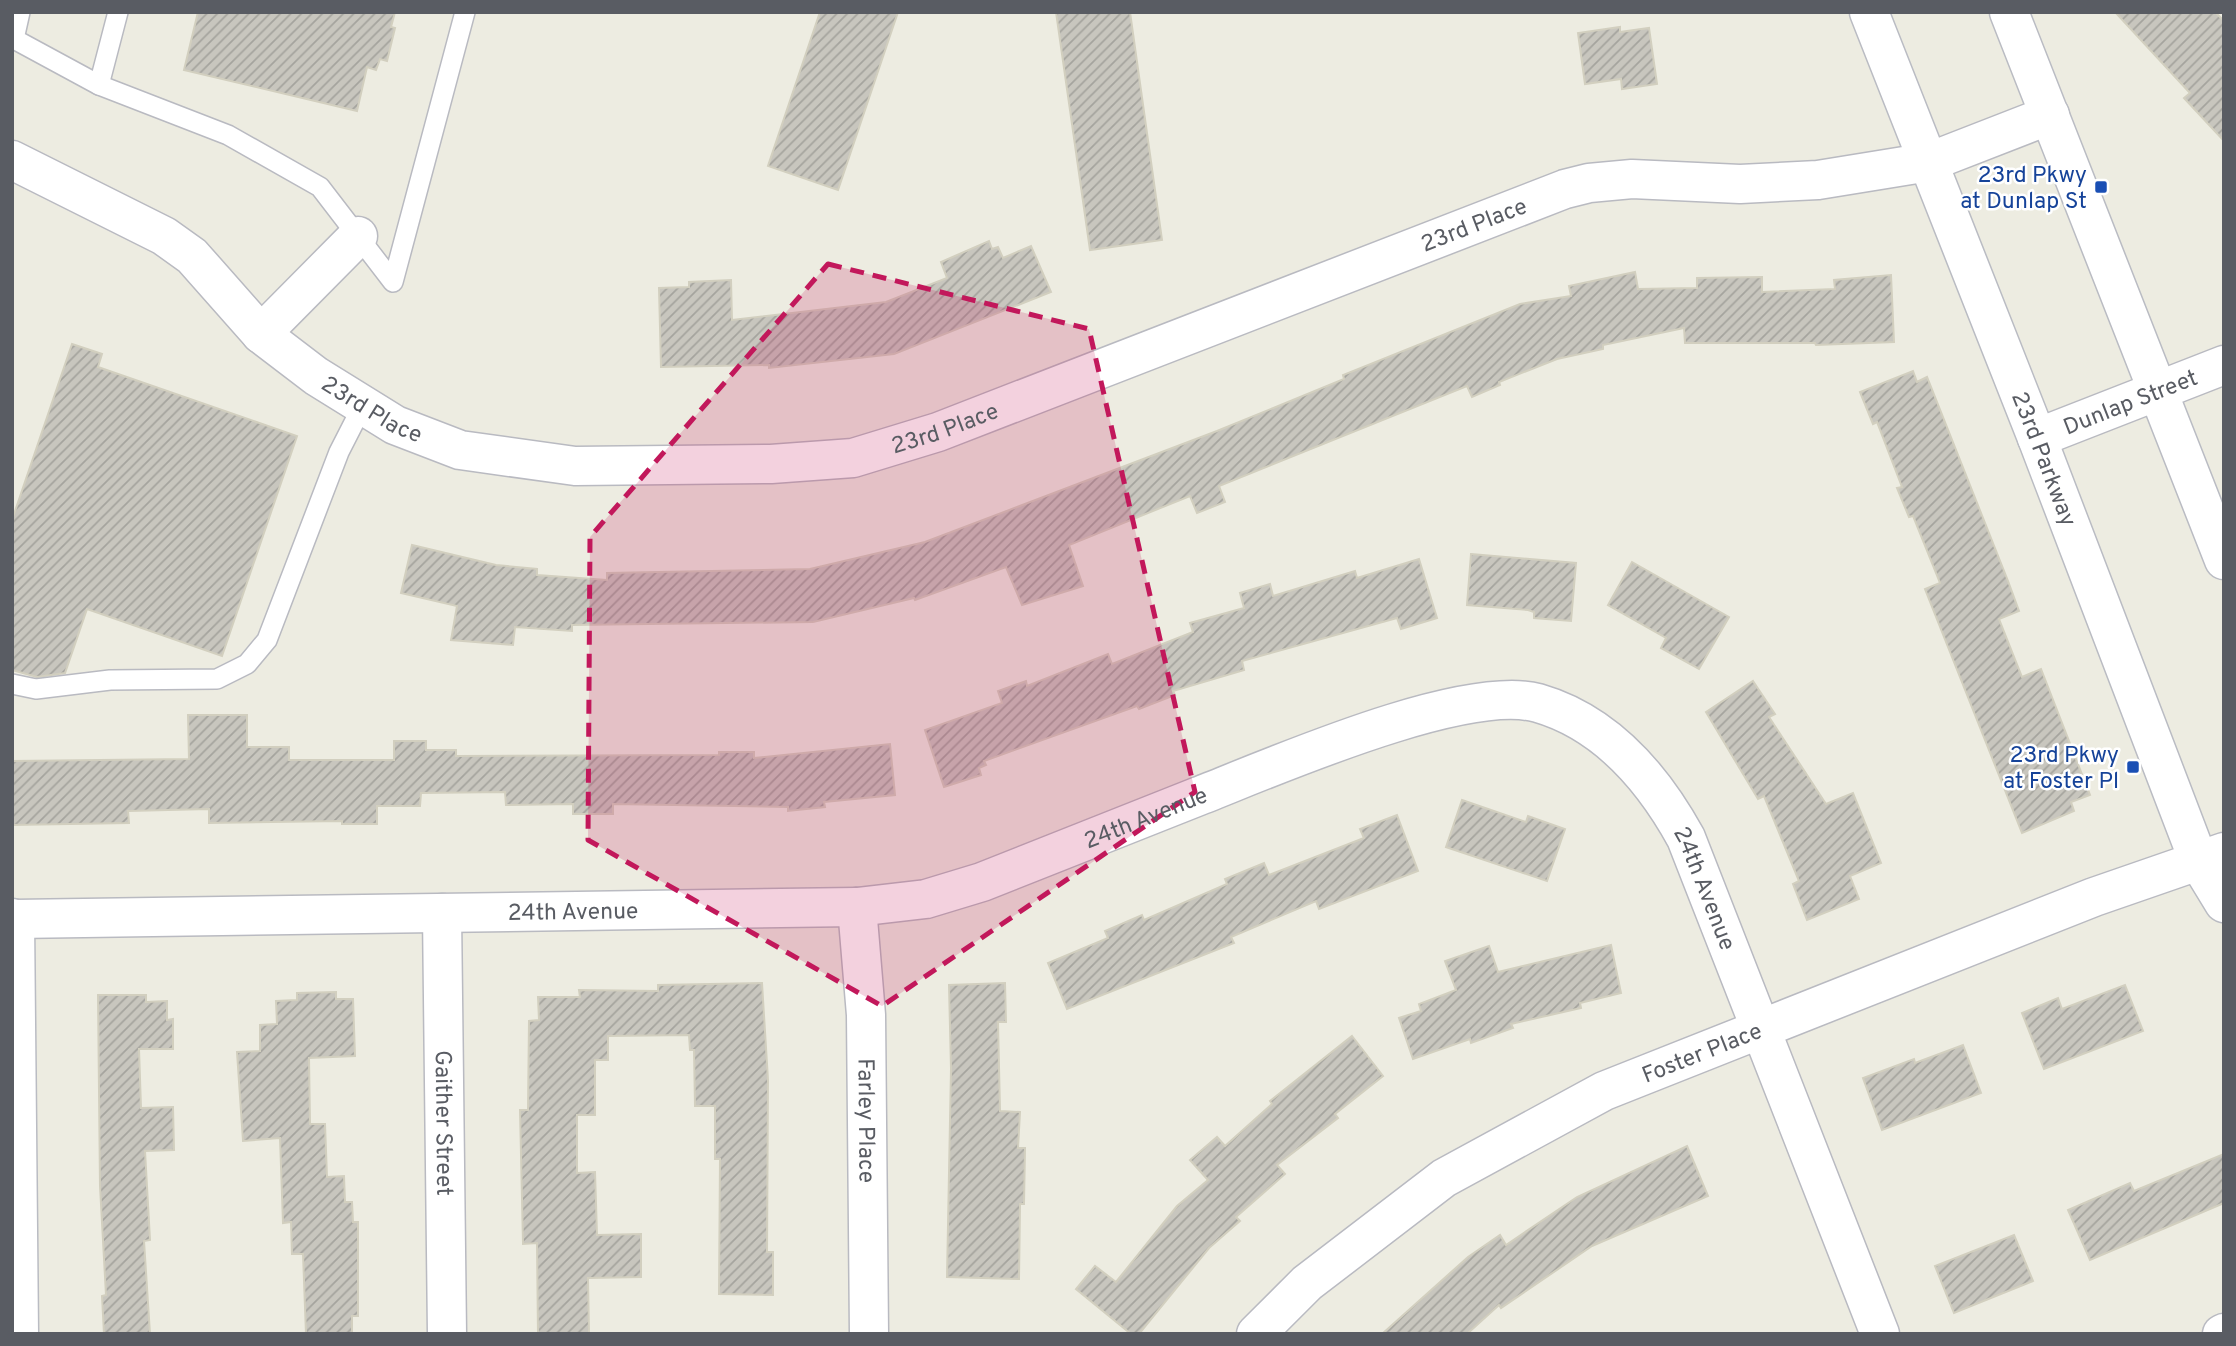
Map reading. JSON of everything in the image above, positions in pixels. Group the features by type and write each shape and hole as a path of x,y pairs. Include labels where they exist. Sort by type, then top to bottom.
{"street":[{"name":"23rd Parkway","path":"1868,12 2037,438 2212,857 2224,903"},
{"path":"2009,12 2224,560"},
{"name":"23rd Place","path":"12,160 164,236 192,256 261,334 316,376 395,425 460,450 575,466 771,464 853,458 938,432 1565,189 1632,178 1740,184 1803,182 1928,162 2050,115"},
{"path":"261,334 358,236"},
{"name":"Dunlap Street","path":"2037,438 2224,365"},
{"name":"24th Avenue","path":"14,919 857,907 926,899 982,882 1331,744 1472,703 1506,700 1537,703 1594,729 1609,740 1635,764 1660,795 1686,838 1880,1334"},
{"name":"Foster Place","path":"1255,1334 1307,1283 1444,1178 1604,1091 2094,897 2212,857"},
{"name":"Farley Place","path":"857,907 866,1015 869,1334"},
{"name":"Gaither Street","path":"442,913 447,1334"},
{"path":"14,919 19,1334"}],"lane":[{"path":"20,12 13,39 99,85 228,135 320,187 393,282 464,12"},
{"path":"99,85 118,12"},
{"path":"12,684 36,690 110,680 217,679 247,664 267,640 339,452 363,405"}],"highlighted area":[{"path":"828,264 1089,329 1195,792 882,1006 588,840 590,537"}],"building":[{"path":"198,12 395,12 391,27 395,28 387,61 380,59 376,70 367,67 357,111 184,70"},
{"path":"820,12 898,12 838,190 768,166"},
{"path":"1056,12 1130,12 1162,240 1090,250"},
{"path":"2115,12 2215,12 2224,21 2224,141 2184,98 2190,93"},
{"path":"1620,27 1620,32 1649,28 1657,84 1622,89 1621,79 1585,84 1578,33"},
{"path":"989,241 992,249 998,247 1003,258 1031,246 1051,292 894,354 769,368 769,365 661,367 659,288 689,287 689,282 731,280 732,320 886,302 947,278 941,262"},
{"path":"1635,272 1638,289 1697,288 1697,278 1762,277 1762,292 1835,289 1834,280 1891,275 1894,342 1816,345 1685,343 1684,328 1603,345 1603,349 1557,359 1499,382 1500,385 1472,397 1467,386 1219,486 1225,502 1197,513 1190,496 1069,545 1083,586 1022,605 1006,567 915,600 914,598 813,622 572,625 572,631 515,627 513,645 451,640 457,606 401,593 412,545 496,565 537,569 537,575 607,580 607,573 810,569 925,542 1217,431 1344,379 1343,375 1520,304 1571,296 1569,286"},
{"path":"72,344 102,354 98,367 297,436 222,656 87,609 65,673 37,677 12,670 12,520"},
{"path":"1913,371 1917,382 1927,377 2019,611 1999,619 2022,677 2041,669 2090,795 2071,802 2074,811 2022,833 1925,589 1940,583 1913,516 1909,517 1897,488 1902,487 1877,422 1873,424 1860,392"},
{"path":"1471,554 1576,563 1571,621 1534,618 1534,612 1528,610 1467,605"},
{"path":"1419,559 1437,618 1401,629 1397,618 1242,661 1244,670 1173,691 1175,695 1139,709 1137,706 984,761 986,765 979,768 981,775 944,787 925,730 1002,703 998,691 1026,681 1027,686 1108,654 1112,664 1193,632 1190,623 1244,608 1240,593 1270,584 1273,596 1355,571 1357,578"},
{"path":"1632,562 1729,617 1699,669 1661,648 1666,638 1608,605"},
{"path":"1753,681 1775,714 1769,717 1826,804 1853,793 1881,863 1850,876 1859,899 1807,920 1793,884 1799,881 1764,796 1758,799 1706,712"},
{"path":"188,715 247,715 247,747 289,747 289,760 394,760 394,741 426,741 426,750 456,750 456,756 719,755 719,752 754,752 754,758 890,744 895,795 824,802 825,807 788,811 788,807 613,804 613,814 573,814 573,804 506,805 505,792 421,793 420,806 377,806 377,824 342,824 342,821 209,823 209,809 128,811 129,823 12,825 12,761 189,759"},
{"path":"1462,800 1526,822 1528,816 1565,829 1547,881 1446,847"},
{"path":"1397,815 1418,871 1319,909 1316,901 1231,937 1234,943 1067,1009 1048,963 1108,938 1105,931 1142,915 1144,920 1227,884 1225,879 1264,863 1269,875 1364,838 1360,829"},
{"path":"1611,945 1621,993 1580,1003 1581,1008 1511,1024 1513,1028 1471,1043 1470,1039 1413,1059 1399,1018 1421,1011 1419,1004 1456,990 1445,961 1489,946 1498,972"},
{"path":"762,983 768,1080 767,1252 773,1252 773,1295 719,1294 720,1159 715,1159 715,1106 695,1106 694,1050 690,1050 689,1035 608,1036 608,1060 595,1060 595,1115 577,1115 577,1173 595,1172 597,1235 641,1234 641,1277 588,1278 589,1334 538,1334 537,1243 523,1244 520,1110 528,1110 529,1021 539,1020 538,997 580,997 579,990 658,991 658,985"},
{"path":"1005,983 1006,1022 998,1022 1000,1111 1020,1112 1018,1148 1025,1148 1024,1204 1020,1204 1019,1279 947,1277 951,1069 949,985"},
{"path":"2125,985 2143,1031 2044,1069 2022,1013 2058,998 2062,1009"},
{"path":"336,992 336,999 353,999 355,1056 309,1058 310,1124 325,1124 327,1177 344,1176 345,1202 352,1202 353,1222 358,1222 358,1316 352,1316 352,1334 306,1334 303,1254 292,1254 291,1222 283,1223 280,1138 243,1141 237,1052 260,1051 260,1025 277,1024 276,1001 297,1000 297,993"},
{"path":"98,995 146,995 146,1002 167,1001 167,1020 173,1019 173,1049 139,1049 141,1108 173,1107 174,1150 145,1151 150,1240 144,1241 150,1334 104,1334 102,1296 106,1295 100,1186"},
{"path":"1352,1036 1383,1076 1335,1114 1338,1118 1277,1165 1285,1174 1236,1217 1240,1221 1209,1248 1139,1334 1131,1334 1076,1289 1095,1266 1116,1282 1177,1206 1208,1180 1190,1160 1217,1137 1225,1146 1272,1104 1270,1101"},
{"path":"1963,1045 1981,1093 1882,1130 1863,1078"},
{"path":"1687,1146 1708,1196 1592,1246 1501,1308 1499,1305 1467,1334 1382,1334 1468,1257 1500,1235 1506,1245 1577,1197"},
{"path":"2224,1154 2224,1203 2090,1260 2068,1210 2130,1183 2134,1191"},
{"path":"2014,1235 2033,1281 1954,1313 1935,1266"}],"place":[{"name":"23rd Pkwy at Dunlap St","path":"2101,187"},
{"name":"23rd Pkwy at Foster Pl","path":"2133,767"}]}
